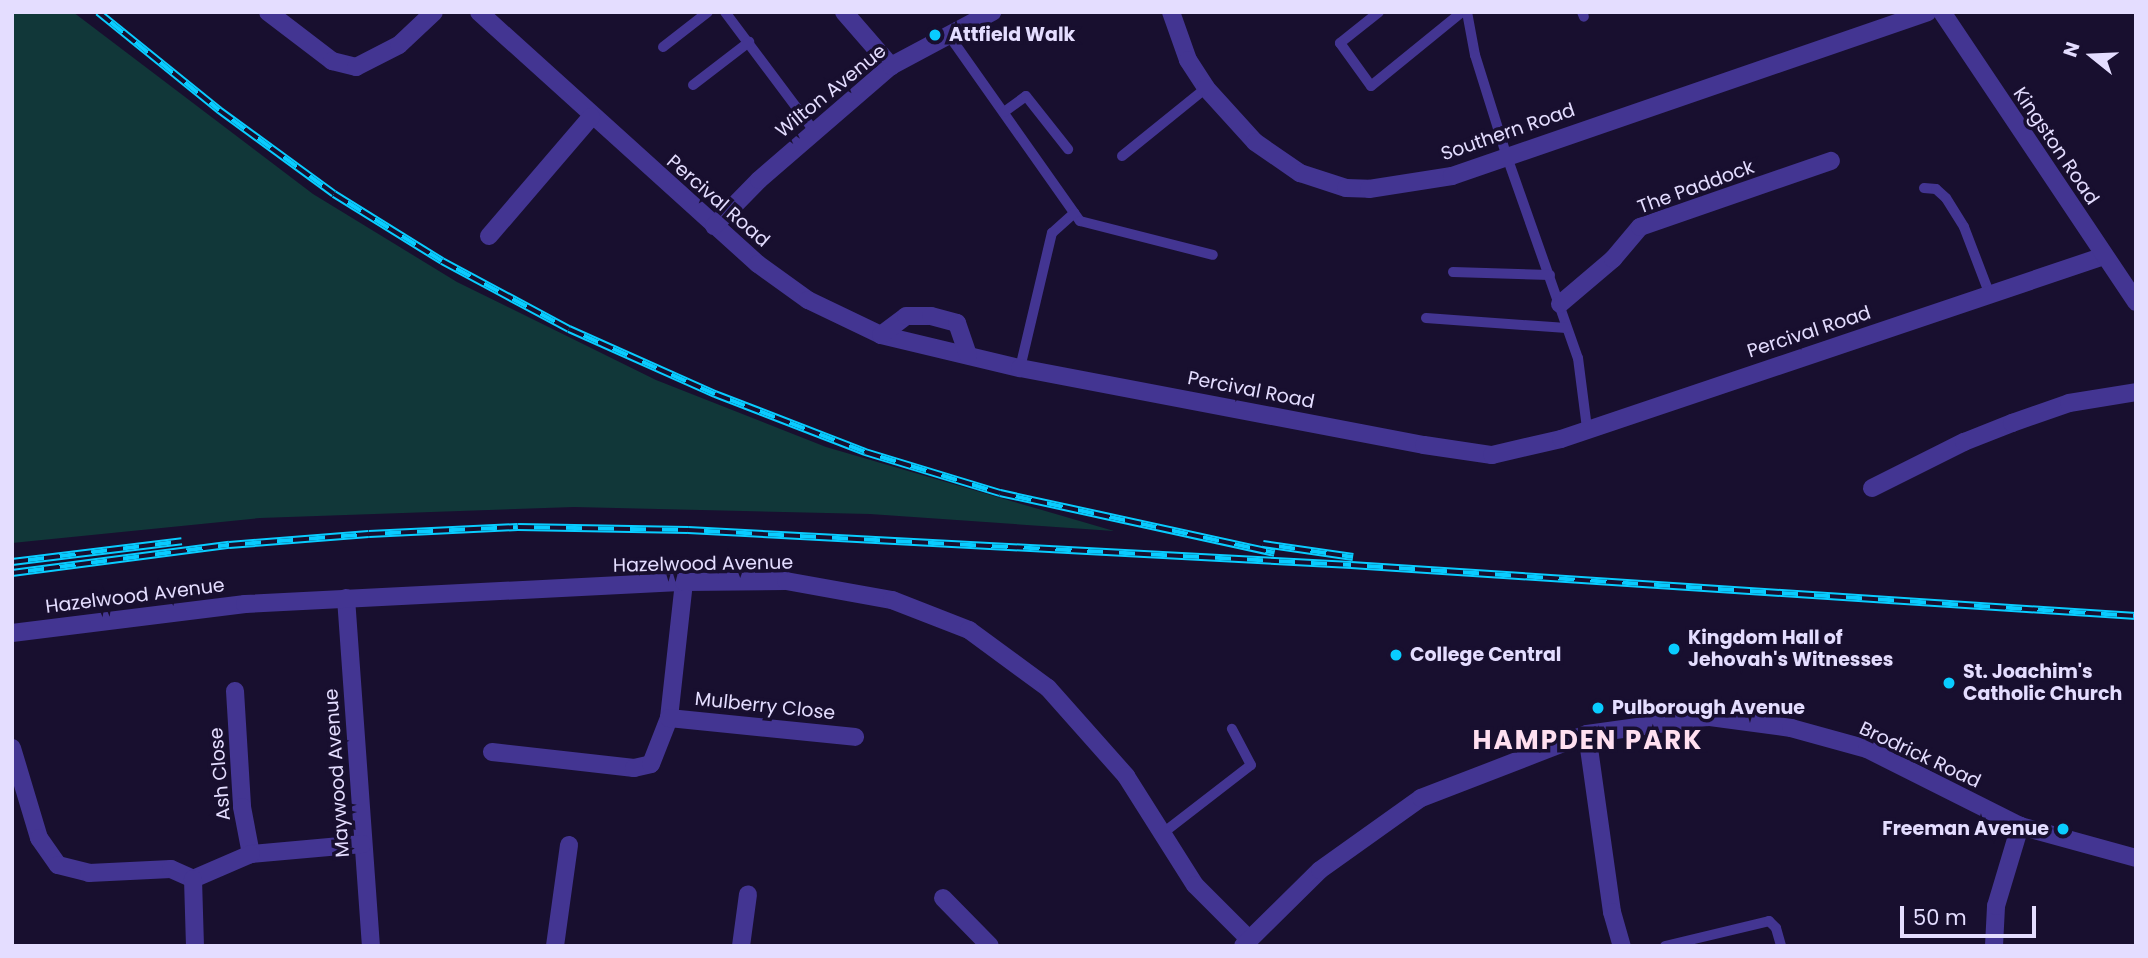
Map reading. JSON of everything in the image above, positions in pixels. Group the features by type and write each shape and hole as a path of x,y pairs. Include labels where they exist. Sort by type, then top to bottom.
{"street":[{"path":"268,12 332,61 356,67 399,45 434,12"},
{"name":"Percival Road","path":"479,12 591,117 758,264 808,300 881,335 1020,368 1492,454 1561,439 1587,428 2104,256"},
{"path":"844,12 891,66"},
{"name":"Wilton Avenue","path":"714,226 814,131 891,66 992,12"},
{"name":"Southern Road","path":"1171,12 1188,60 1206,88 1233,121 1278,159 1300,173 1346,188 1413,185 1928,12"},
{"name":"Kingston Road","path":"1942,12 2136,302"},
{"path":"489,236 591,117"},
{"name":"The Paddock","path":"1560,304 1614,259 1640,227 1831,161"},
{"path":"881,335 906,316 931,316 957,323 968,355"},
{"path":"1872,488 1964,442 2012,423 2069,403 2136,392"},
{"name":"Hazelwood Avenue","path":"12,633 245,604 684,582 786,581 892,600 968,630 1051,692 1126,776 1195,885 1246,942"},
{"name":"Mulberry Close","path":"492,752 634,768 651,764 663,745 669,718 684,582"},
{"name":"Maywood Avenue","path":"346,598 371,946"},
{"name":"Ash Close","path":"235,691 242,807 251,854"},
{"name":"Brodrick Road","path":"1246,942 1320,870 1422,798 1587,734 1710,717 1791,728 1867,749 2020,826 2136,858"},
{"name":"Mulberry Close","path":"669,718 855,737"},
{"path":"1587,734 1612,912 1622,946"},
{"path":"12,748 39,838 58,865 89,873 171,869 193,879 251,854 363,844"},
{"path":"1994,946 1996,905 2020,826"},
{"path":"555,946 569,845"},
{"path":"193,879 195,946"},
{"path":"741,946 748,894"},
{"path":"943,898 990,946"}],"lane":[{"path":"663,47 708,12"},
{"path":"725,12 814,131"},
{"path":"1380,12 1340,43 1371,86 1462,12"},
{"path":"1467,12 1475,55 1506,154 1578,358 1587,428"},
{"path":"948,34 1080,221 1213,255"},
{"path":"693,85 749,41"},
{"path":"1122,156 1206,88"},
{"path":"1004,112 1026,96 1068,149"},
{"path":"1924,188 1937,190 1946,198 1964,228 1990,295"},
{"path":"1020,368 1052,233 1074,213"},
{"path":"1453,272 1550,275"},
{"path":"1426,318 1567,328"},
{"path":"1163,833 1251,765 1232,729"},
{"path":"1665,946 1769,921 1776,928 1781,946"}],"green space":[{"path":"12,12 73,12 313,194 457,282 656,380 826,447 1114,531 870,514 574,507 260,518 12,543"}],"railway":[{"path":"98,12 219,110 334,194 442,261 569,329 715,394 865,452 1000,493 1275,553"},
{"path":"12,573 229,545 369,534 518,527 688,530 1351,565 2136,616"},
{"path":"12,562 182,541"},
{"path":"1263,544 1353,557"}],"place":[{"name":"Attfield Walk","path":"935,35"},
{"name":"Kingdom Hall of Jehovah's Witnesses","path":"1674,649"},
{"name":"College Central","path":"1396,655"},
{"name":"St. Joachim's Catholic Church","path":"1949,683"},
{"name":"Pulborough Avenue","path":"1598,708"},
{"name":"Freeman Avenue","path":"2063,829"}],"district":[{"name":"HAMPDEN PARK","path":"1588,741"}]}
